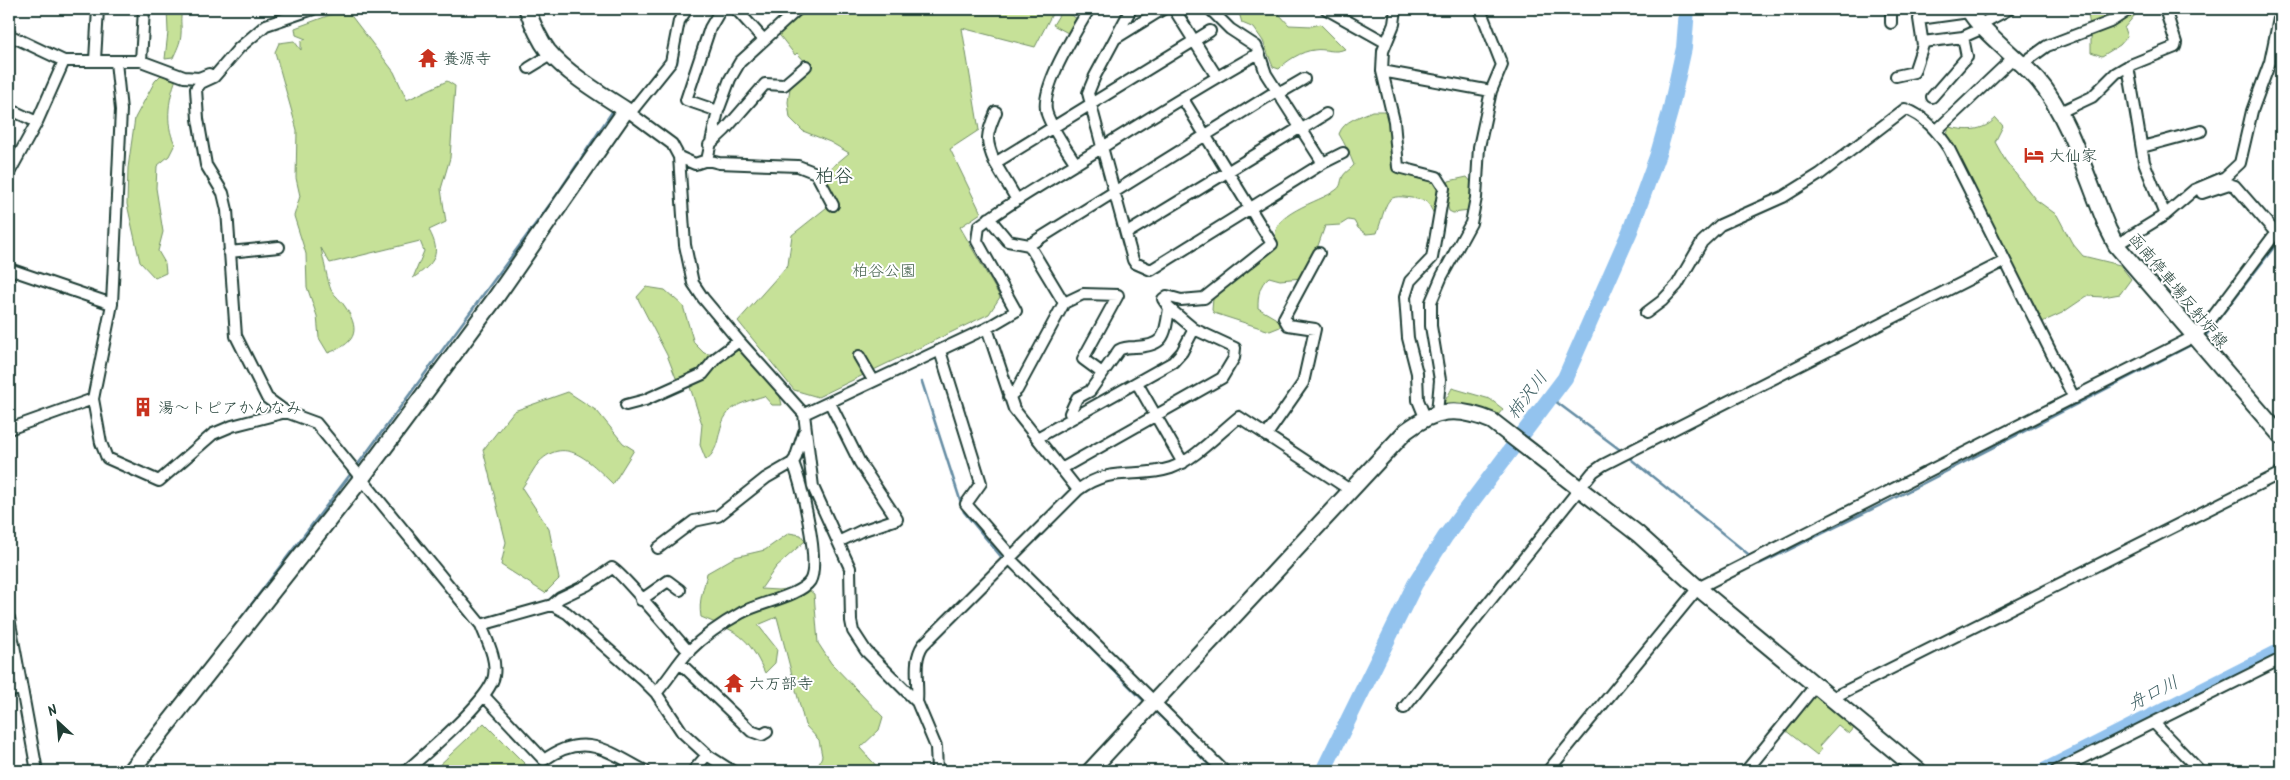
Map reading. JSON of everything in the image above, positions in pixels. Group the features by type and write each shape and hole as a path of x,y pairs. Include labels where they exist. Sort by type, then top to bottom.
{"street":[{"path":"95,60 98,9"},
{"path":"141,61 144,9"},
{"path":"313,9 266,25 239,48 214,77 201,83 196,89 198,119 206,165 223,193 236,336 267,398 286,412 316,423 346,457 359,476 481,625 495,666 494,678 484,696 406,771"},
{"path":"527,9 533,26 552,54 606,98 672,144 679,157 685,245 693,283 739,341 804,414 813,486 850,568 851,621 858,641 917,702 936,747 937,771"},
{"path":"131,771 494,300 628,112 671,62 678,21 687,9"},
{"path":"718,111 686,100 710,28 721,9"},
{"path":"736,9 764,40"},
{"path":"707,160 718,111 730,80 740,62 798,9"},
{"path":"1076,164 1047,113 1046,96 1061,58 1089,9"},
{"path":"1131,9 1088,94 1135,263 1151,270 1323,163 1343,153"},
{"path":"1115,39 1163,9"},
{"path":"1174,9 1217,77"},
{"path":"1210,9 1230,29 1256,46 1266,74 1323,163"},
{"path":"1396,9 1394,24 1385,42 1382,70 1394,121 1398,167 1437,177 1444,188 1432,258 1410,281 1405,297 1408,338 1417,373 1418,400 1431,415"},
{"path":"1431,415 1440,380 1431,326 1431,302 1434,292 1471,223 1476,198 1479,147 1491,91 1502,65 1480,9"},
{"path":"1890,9 1892,23"},
{"path":"1923,42 1963,37 2009,9"},
{"path":"1937,130 2019,60 2115,14 2130,9"},
{"path":"2060,112 2092,97 2116,73 2128,66 2175,47 2176,43 2165,9"},
{"path":"2116,245 2165,215 2194,190 2225,177 2240,163 2252,111 2270,62 2281,9"},
{"path":"1332,10 1385,42"},
{"path":"1896,76 1914,72 1923,42 1919,19 1969,10"},
{"name":"函南停車場反射炉線","path":"1969,10 1981,27 2019,60 2048,93 2060,112 2116,245 2281,436"},
{"path":"995,163 1210,31"},
{"path":"9,36 64,61 141,61 184,77 199,78 217,73"},
{"path":"1932,96 1967,57 1963,37"},
{"path":"804,414 987,328 1016,311 978,241 980,226 1017,200 1259,53"},
{"path":"529,68 552,54"},
{"path":"10,170 36,122 64,61"},
{"path":"116,62 121,110 112,304 93,399 101,443 107,458 159,481 213,434 232,426 286,412"},
{"path":"709,145 726,130 765,84 784,85 806,66"},
{"path":"2128,66 2144,162 2165,215"},
{"path":"1382,70 1491,91"},
{"path":"989,218 1008,241 1029,245 1205,135 1304,79"},
{"path":"1061,469 1222,378 1236,352 1232,345 1194,329 1169,308 1164,302 1165,297 1170,296 1181,300 1204,298 1272,244 1183,99"},
{"path":"9,108 36,122"},
{"path":"1646,313 1677,286 1702,242 1720,225 1783,197 1820,174 1905,109 1913,112 1937,130 1961,171 2074,398"},
{"path":"996,112 987,131 987,145 995,163 1017,200"},
{"path":"1127,233 1326,114"},
{"path":"2142,147 2201,131"},
{"path":"679,157 695,164 707,160 719,163 798,166 816,173 833,205"},
{"path":"1548,771 1698,588 2074,398 2197,339 2279,229 2235,186 2229,184 2186,197"},
{"path":"1029,245 1064,303"},
{"path":"229,252 279,247"},
{"path":"1266,436 1302,383 1316,329 1288,325 1284,318 1319,253"},
{"path":"1404,708 1593,472 1602,465 2005,261"},
{"path":"9,269 112,304"},
{"path":"1009,396 1019,385 1064,303 1080,295 1117,294 1101,329 1083,359 1102,373"},
{"path":"1075,417 1070,413 1077,398 1090,391 1122,348 1148,346 1158,342 1166,329 1169,308"},
{"path":"987,328 1016,412 1078,490"},
{"path":"1037,438 1179,357 1194,329"},
{"path":"626,405 645,400 703,374 716,358 739,341"},
{"path":"940,350 981,483 966,504 1011,558 1224,771"},
{"path":"859,356 873,380"},
{"path":"1137,382 1183,463"},
{"path":"9,430 93,399"},
{"path":"830,403 860,463 897,519 861,531 838,542"},
{"path":"1090,771 1406,431 1431,415 1465,412 1492,421 1638,534 1698,588 1919,771"},
{"path":"917,702 919,678 916,664 918,651 1078,490 1088,484 1115,473 1169,468 1183,463 1239,417 1350,490"},
{"path":"658,548 694,522 718,516 756,485 793,462 805,429"},
{"path":"656,693 689,652 720,626 742,612 798,590 809,582 814,570 812,545 802,489 793,462"},
{"path":"1832,698 2281,474"},
{"path":"481,625 552,605 560,598 587,585 612,568 618,570 641,600 689,652"},
{"path":"641,600 668,581 680,590"},
{"path":"552,605 568,613 656,693 682,732 707,755 732,771"},
{"path":"9,618 37,771"},
{"path":"2056,771 2281,659"},
{"path":"680,663 751,732 757,735 767,732"},
{"path":"1746,771 1815,686"},
{"path":"9,691 22,689"},
{"path":"484,696 544,760 559,749 578,744 603,748 645,771"},
{"path":"2154,723 2200,771"},
{"path":"694,771 707,755"}],"green space":[{"path":"167,9 183,9 179,43 173,58 165,59 168,32"},
{"path":"346,9 394,72 407,100 447,81 455,86 450,158 441,189 446,222 429,230 435,246 434,257 427,268 413,278 424,251 420,241 330,263 321,248 331,290 346,308 351,317 354,331 344,346 328,353 319,338 317,316 307,287 306,254 294,216 300,196 296,178 297,130 275,52 279,43 294,41 301,50 301,41 306,39 296,35 295,28"},
{"name":"柏谷公園","path":"802,9 1048,9 1052,14 1035,47 962,28 979,130 950,149 981,213 960,227 1000,297 989,314 818,397 794,390 738,321 788,265 792,235 831,204 824,174 849,153 830,142 803,131 790,118 788,102 790,88 810,67 797,53 795,55 777,32"},
{"path":"1238,9 1281,9 1279,14 1289,25 1312,26 1320,24 1345,49 1304,52 1279,69 1273,67 1263,41 1254,28 1242,23"},
{"path":"2087,9 2140,9 2124,28 2127,37 2120,45 2102,56 2091,52 2091,32"},
{"path":"1062,10 1076,18 1068,33 1053,25"},
{"path":"166,70 178,74 172,91 169,109 170,127 175,144 169,156 157,166 156,188 163,232 158,251 165,263 166,273 155,278 140,262 127,204 128,168 135,118 155,81"},
{"path":"1372,111 1385,111 1388,116 1392,134 1392,159 1432,180 1441,187 1435,216 1427,201 1395,197 1390,199 1387,204 1377,233 1366,234 1358,228 1354,221 1348,220 1340,225 1325,226 1315,254 1302,278 1280,280 1269,277 1261,287 1258,308 1280,321 1280,327 1270,331 1214,313 1212,310 1213,298 1273,248 1277,242 1275,232 1286,216 1329,195 1339,187 1344,175 1354,165 1339,134 1341,129 1348,122"},
{"path":"1996,118 2003,126 1995,142 2005,160 2035,199 2057,215 2072,243 2083,256 2120,265 2131,279 2120,294 2103,297 2087,296 2062,313 2040,323 1945,142 1949,127 1962,129 1980,128 1991,123"},
{"path":"1467,177 1472,183 1469,211 1453,213 1449,211 1447,203 1447,184 1449,181"},
{"path":"646,287 665,290 683,306 694,343 704,353 719,356 735,343 779,392 782,405 772,405 764,396 744,402 731,410 724,419 714,450 706,460 700,445 702,424 688,381 676,378 667,355 637,297"},
{"path":"1452,388 1490,399 1503,409 1498,415 1475,407 1443,406"},
{"path":"568,392 597,411 623,443 634,450 613,484 597,468 579,455 569,451 559,451 549,454 539,462 522,488 549,529 559,579 545,593 501,565 506,542 483,450 514,411"},
{"path":"789,533 801,535 805,541 776,567 761,589 778,590 805,587 814,594 818,643 831,663 883,717 879,730 860,748 881,771 816,771 822,756 819,740 805,725 777,617 758,625 777,649 775,663 765,673 753,650 741,636 701,617 701,600 707,573 735,557 765,550"},
{"path":"1814,693 1856,726 1849,734 1838,725 1819,746 1822,749 1817,755 1785,730"},
{"path":"484,723 532,771 433,771"}],"waterway":[{"name":"柿沢川","path":"1323,771 1415,584 1445,537 1565,378 1630,231 1658,154 1670,112 1684,48 1687,9"},
{"path":"670,71 677,63 679,44"},
{"path":"356,467 556,196 612,112"},
{"path":"2204,338 2281,238"},
{"path":"1757,562 1759,564 1889,501 2195,343"},
{"path":"922,382 964,512 1003,559"},
{"path":"1551,398 1623,452"},
{"path":"1627,456 1753,558"},
{"path":"215,652 352,472"},
{"path":"1025,581 1146,703"},
{"name":"舟口川","path":"2044,771 2281,651"},
{"path":"1154,710 1215,771"}],"place":[{"name":"養源寺","path":"428,58"},
{"name":"大仙家","path":"2034,155"},
{"name":"湯～トピアかんなみ","path":"143,407"},
{"name":"六万部寺","path":"734,683"}],"district":[{"name":"柏谷","path":"834,175"}]}
